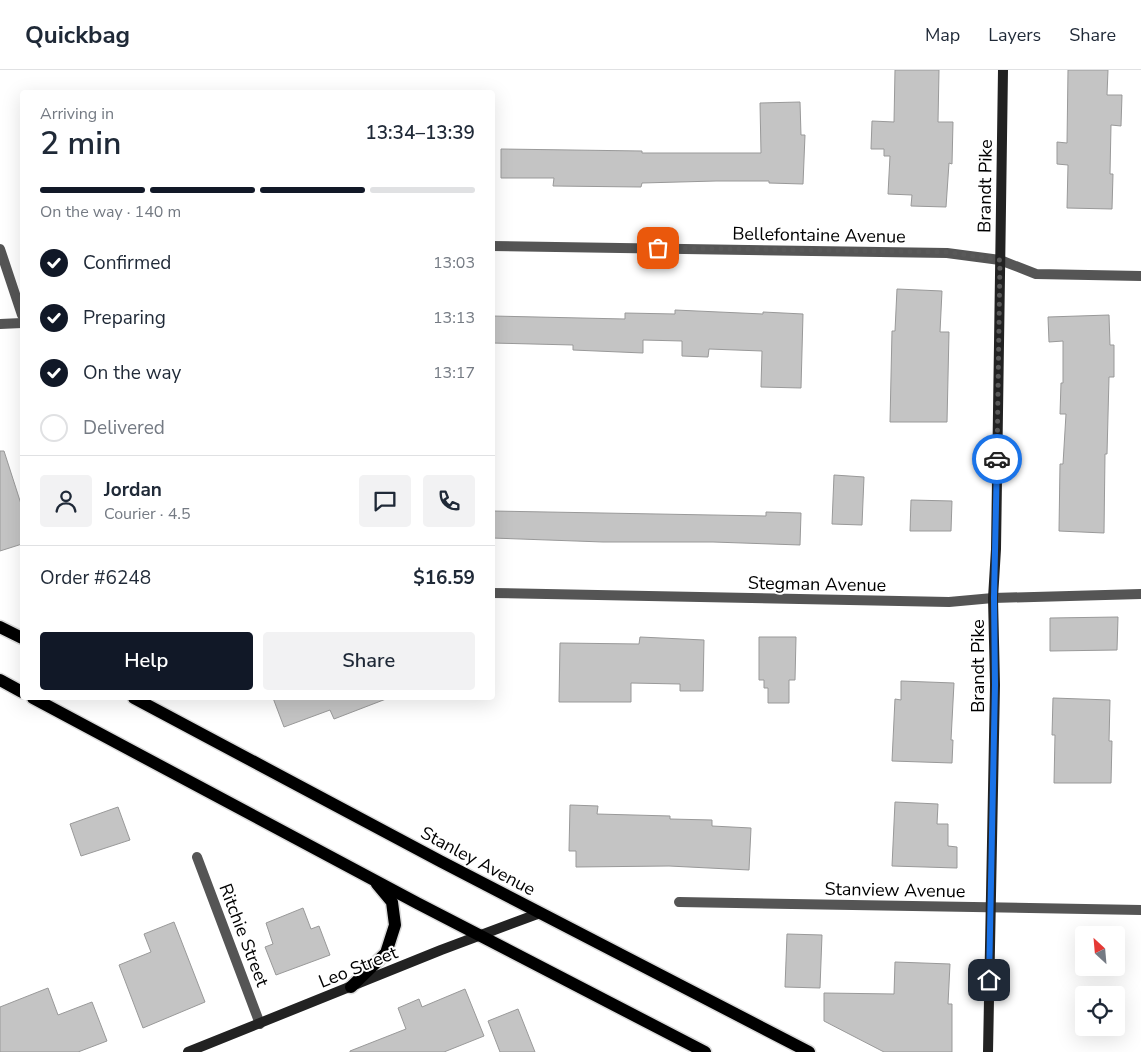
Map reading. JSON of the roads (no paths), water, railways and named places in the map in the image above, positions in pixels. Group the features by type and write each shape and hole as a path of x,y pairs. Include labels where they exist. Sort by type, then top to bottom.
{"main road":[{"name":"Brandt Pike","path":"988,1052 1003,70"},
{"path":"0,627 20,637"},
{"path":"0,680 20,691"},
{"path":"37,700 372,879 705,1052"},
{"name":"Stanley Avenue","path":"138,700 540,913 809,1052"},
{"path":"352,988 386,953 395,925 392,902 372,879"},
{"name":"Leo Street","path":"188,1052 352,988 441,950 540,913"}],"street":[{"name":"Bellefontaine Avenue","path":"495,246 947,252 1000,260 1036,274 1141,276"},
{"path":"0,249 20,309"},
{"path":"0,324 20,324"},
{"name":"Stegman Avenue","path":"495,594 949,602 994,598 1141,594"},
{"name":"Ritchie Street","path":"197,857 260,1024"},
{"name":"Stanview Avenue","path":"680,902 1141,910"}]}
